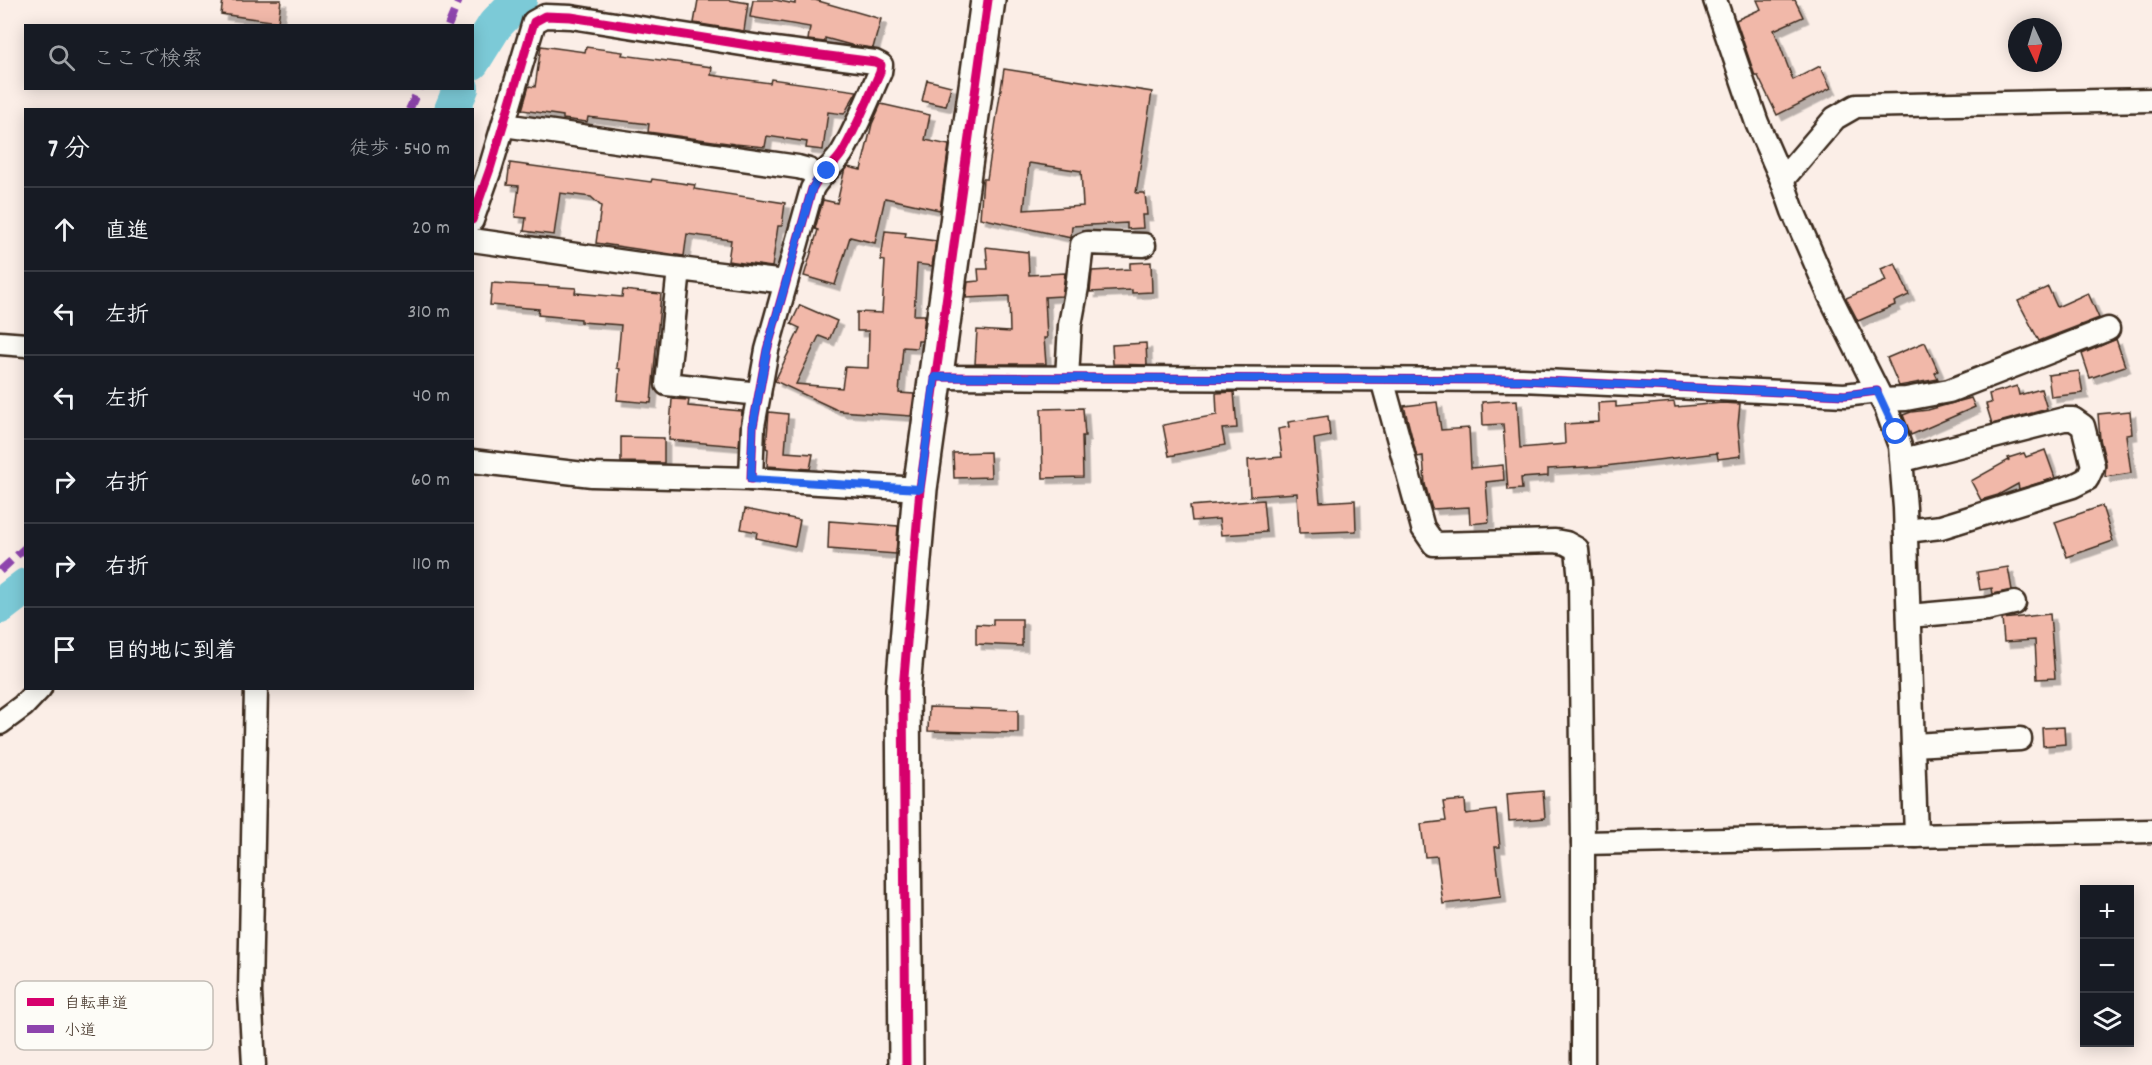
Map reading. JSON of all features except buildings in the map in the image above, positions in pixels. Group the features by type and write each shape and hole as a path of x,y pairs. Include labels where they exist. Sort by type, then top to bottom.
{"street":[{"path":"906,1065 903,689 920,489 988,0"},
{"path":"1715,0 1757,123 1829,294 1896,432 1903,460 1917,836"},
{"path":"474,214 504,125 534,22 545,16 571,17 767,48 875,62 881,65 860,118 841,155 818,178 812,189 767,350 753,426 751,479"},
{"path":"1782,180 1835,118 1856,106 2152,100"},
{"path":"504,125 798,167 809,170 818,178"},
{"path":"474,240 786,282"},
{"path":"1067,378 1070,325 1082,245 1087,243 1144,245"},
{"path":"680,269 667,384 759,394"},
{"path":"935,377 1522,380 1879,395 1906,399 1949,391 2108,329"},
{"path":"0,343 24,345"},
{"path":"1382,379 1423,528 1434,544 1555,541 1566,543 1577,549 1580,572 1583,1065"},
{"path":"1903,460 2073,418 2083,426 2092,466 2087,479 2073,486 1941,527 1906,531"},
{"path":"474,461 592,475 751,479 920,489"},
{"path":"1909,616 1987,609 2014,603"},
{"path":"0,723 23,706 38,690"},
{"path":"254,1065 250,993 256,690"},
{"path":"1913,745 2020,739"},
{"path":"1583,843 2152,831"}],"waterway":[{"path":"474,59 495,25 519,0"},
{"path":"453,108 460,90"},
{"path":"0,606 24,588"}],"marked path":[{"path":"449,24 459,0"},
{"path":"410,108 418,90"},
{"path":"0,571 24,549"}],"cycle path":[{"path":"906,1065 903,689 920,489 988,0"},
{"path":"474,214 534,22 545,16 571,17 767,48 875,62 881,65 862,113 842,153 812,189 767,350 753,426 751,479"},
{"path":"935,377 1522,380 1845,395 1877,391"}],"route":[{"path":"827,171 818,178 812,189 767,350 753,426 751,479 920,489 935,377 1480,379 1845,395 1877,391 1896,432"}]}
